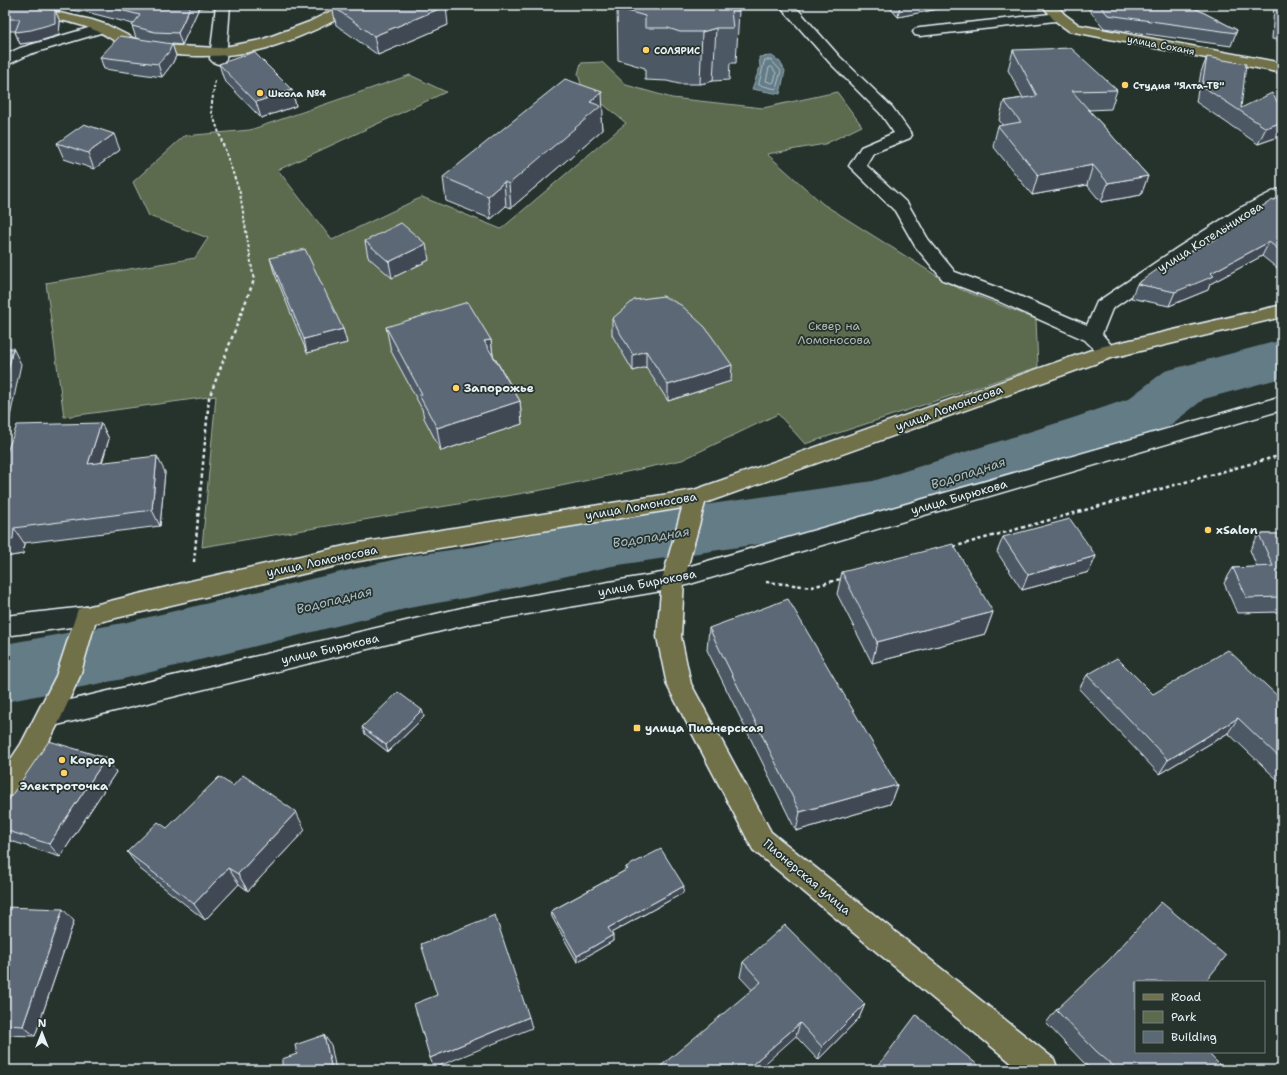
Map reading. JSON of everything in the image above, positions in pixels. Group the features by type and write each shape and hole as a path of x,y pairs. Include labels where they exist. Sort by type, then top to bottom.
{"main road":[{"path":"5,9 37,12 67,18 102,28 130,42 159,48 218,55 264,44 314,25 354,5"},
{"name":"улица Соханя","path":"1049,5 1059,17 1074,28 1282,68"},
{"name":"улица Ломоносова","path":"86,616 353,553 696,498 1107,352 1282,311"},
{"name":"Пионерская улица","path":"696,498 673,580 669,637 679,685 762,841 1042,1070"},
{"path":"5,789 30,752 68,676 86,616"}],"street":[{"path":"218,55 223,5"},
{"path":"786,5 835,60 886,110 904,135 867,150 857,166 902,208 920,242 949,276 1005,297 1092,335 1107,352"},
{"path":"920,32 1059,17"},
{"path":"5,61 25,51 102,28"},
{"name":"улица Котельникова","path":"1092,335 1104,306 1183,252 1240,216 1282,194"},
{"name":"улица Бирюкова","path":"49,716 470,615 673,580 1282,403"},
{"name":"улица Ломоносова","path":"5,626 86,616"}],"path":[{"path":"191,590 208,398 254,280 240,193 211,110 218,55"},
{"path":"951,548 1282,455"},
{"path":"766,582 812,587 851,576"}],"green space":[{"name":"Сквер на Ломоносова","path":"602,62 626,85 672,98 763,108 837,92 862,126 825,144 767,154 823,204 945,281 962,290 1036,319 1038,367 805,444 778,414 682,460 542,490 202,547 216,396 64,417 46,283 195,258 208,238 149,216 133,182 184,136 250,130 410,75 446,92 278,170 332,240 422,197 501,229 626,123 582,87 578,74 581,63"}],"water":[{"path":"772,56 780,62 785,71 780,94 752,89 760,67 759,57"}],"building":[{"path":"5,5 55,10 55,23 31,30 15,32 20,19 5,19"},
{"path":"101,5 191,5 178,33 155,32 132,26 140,15"},
{"path":"625,5 736,5 739,11 731,11 733,28 716,28 702,32 680,32 668,28 645,28 645,16 617,8"},
{"path":"1099,5 1189,5 1237,30 1236,33 1108,15"},
{"path":"1279,5 1282,5 1282,24 1278,24"},
{"path":"332,6 446,6 374,36"},
{"path":"120,36 172,44 169,52 158,64 100,57"},
{"path":"1071,48 1117,90 1072,91 1148,176 1108,183 1093,165 1038,175 998,126 1021,122 1004,101 1037,96 1013,50"},
{"path":"254,52 292,90 256,102 219,64"},
{"path":"1207,57 1246,64 1241,108 1272,93 1282,110 1282,122 1266,128 1202,86"},
{"path":"565,79 602,92 590,102 601,106 509,184 504,182 488,196 443,177"},
{"path":"84,124 114,134 88,153 57,143"},
{"path":"1282,196 1282,252 1269,242 1211,273 1214,276 1175,292 1137,284 1165,264 1218,238 1214,235"},
{"path":"401,223 426,244 389,262 365,241"},
{"path":"305,249 343,329 304,339 270,258"},
{"path":"663,296 681,305 705,327 732,365 668,385 646,351 633,355 612,319 634,300"},
{"name":"Запорожье","path":"468,302 491,340 484,341 520,401 437,428 419,395 422,394 386,327"},
{"path":"5,348 13,348 5,384"},
{"path":"101,423 88,464 157,456 152,510 14,528 13,539 5,540 5,457 17,425"},
{"path":"1070,519 1096,556 1028,575 1003,537"},
{"path":"1259,534 1282,534 1282,597 1247,598 1233,568 1273,566"},
{"path":"953,544 993,612 877,642 842,572"},
{"path":"788,599 897,785 800,812 709,628"},
{"path":"1228,650 1282,700 1282,760 1238,718 1168,760 1087,675 1117,658 1153,694"},
{"path":"398,692 422,710 386,745 362,727"},
{"path":"49,741 106,758 49,844 5,830 5,805"},
{"path":"243,775 296,812 238,874 228,868 194,904 127,852 158,822 167,828 219,777 233,786"},
{"path":"661,849 684,886 608,928 613,935 577,956 551,911 628,869 626,867"},
{"path":"1161,902 1226,956 1206,981 1135,981 1135,1053 1208,1053 1225,1070 1118,1070 1096,1051 1056,1010 1109,960"},
{"path":"5,907 63,909 23,1026 5,1025"},
{"path":"495,915 529,1017 430,1058 414,1004 437,995 421,944"},
{"path":"785,925 865,1004 822,1047 800,1023 746,1070 656,1070 761,982 743,962"},
{"path":"916,1015 984,1070 875,1070"},
{"path":"324,1035 332,1070 282,1070 282,1059 297,1054 295,1045"}],"waterway":[{"name":"Водопадная","path":"5,673 123,651 409,582 477,571 612,542 873,504 1096,432 1148,413 1185,385 1282,359"}],"place":[{"name":"СОЛЯРИС","path":"646,50"},
{"name":"Студия \"Ялта-ТВ\"","path":"1125,85"},
{"name":"Школа №4","path":"260,93"},
{"name":"Запорожье","path":"456,388"},
{"name":"xSalon","path":"1208,530"},
{"name":"улица Пионерская","path":"637,728"},
{"name":"Корсар","path":"62,760"},
{"name":"Электроточка","path":"64,773"}]}
